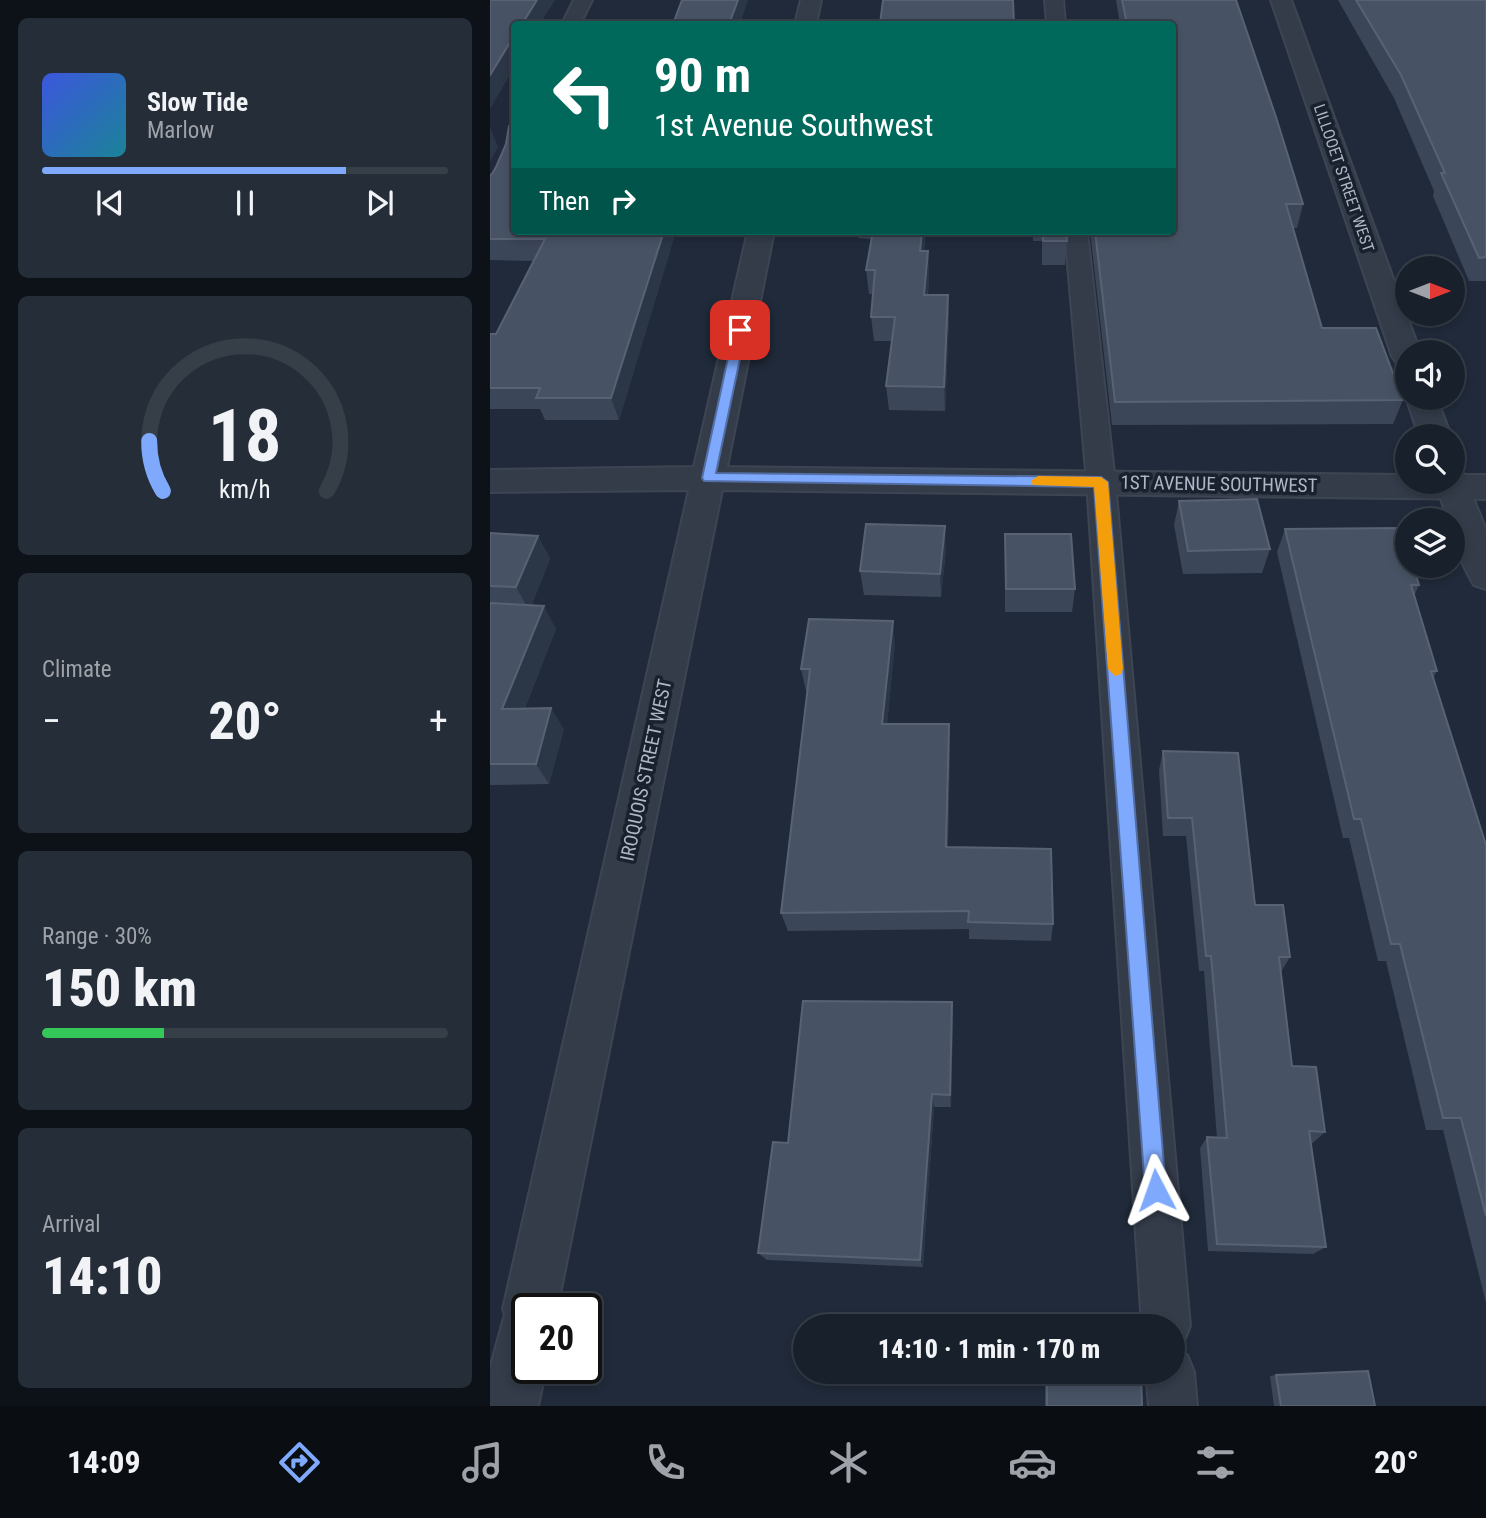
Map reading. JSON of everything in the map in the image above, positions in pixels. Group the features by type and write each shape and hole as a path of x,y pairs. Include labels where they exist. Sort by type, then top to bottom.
{"street":[{"path":"807,21 811,0"},
{"name":"LILLOOET STREET WEST","path":"1281,0 1401,340"},
{"name":"IROQUOIS STREET WEST","path":"533,1293 760,235"},
{"name":"1ST AVENUE SOUTHWEST","path":"490,481 709,478 1395,484"},
{"path":"1465,493 1486,576"},
{"path":"510,1406 515,1384"}],"lane":[{"path":"572,21 583,0"},
{"path":"1054,0 1056,21"},
{"path":"1076,235 1101,482 1166,1314"},
{"path":"1171,1384 1173,1406"}],"building":[{"path":"490,0 537,0 524,21 511,21 511,41 490,75"},
{"path":"682,0 738,0 730,21 674,21"},
{"path":"883,0 1013,0 1014,21 880,21"},
{"path":"1122,0 1236,0 1303,204 1286,204 1322,328 1376,328 1395,379 1395,400 1115,402 1095,235 1176,235 1176,21 1126,21"},
{"path":"1356,0 1486,0 1486,257 1479,258 1401,75"},
{"path":"511,126 511,235 663,235 611,398 536,398 540,388 490,388 490,334 496,334 545,239 490,239 490,175 506,144"},
{"path":"872,235 922,235 920,251 928,251 924,295 948,295 944,387 886,386 895,317 871,317 875,270 866,270"},
{"path":"1043,235 1066,235 1067,241 1043,241"},
{"path":"1257,499 1270,549 1188,551 1179,501"},
{"path":"866,524 945,526 940,574 860,571"},
{"path":"1395,528 1395,578 1417,578 1419,585 1411,585 1437,671 1431,671 1486,845 1486,1216 1461,1118 1443,1118 1400,944 1391,944 1361,819 1354,819 1285,529"},
{"path":"490,533 538,536 516,587 490,586"},
{"path":"1005,534 1071,534 1075,589 1006,589"},
{"path":"490,603 544,606 502,709 551,708 536,764 490,764"},
{"path":"809,619 893,621 882,724 949,724 946,847 1051,849 1053,924 968,922 969,911 781,913 810,669 801,669"},
{"path":"1163,751 1238,753 1255,905 1283,905 1290,957 1279,957 1292,1066 1316,1067 1325,1132 1309,1131 1326,1247 1217,1244 1207,1137 1227,1138 1211,956 1206,956 1192,818 1168,818"},
{"path":"803,1001 952,1002 950,1095 932,1094 920,1260 758,1253 773,1142 788,1143"},
{"path":"1368,1371 1375,1406 1281,1406 1276,1375"},
{"path":"1047,1384 1141,1384 1142,1406 1047,1406"}],"slow traffic":[{"path":"1038,481 1101,482 1115,669"}],"route":[{"path":"740,330 709,478 1101,482 1156,1190"}]}
